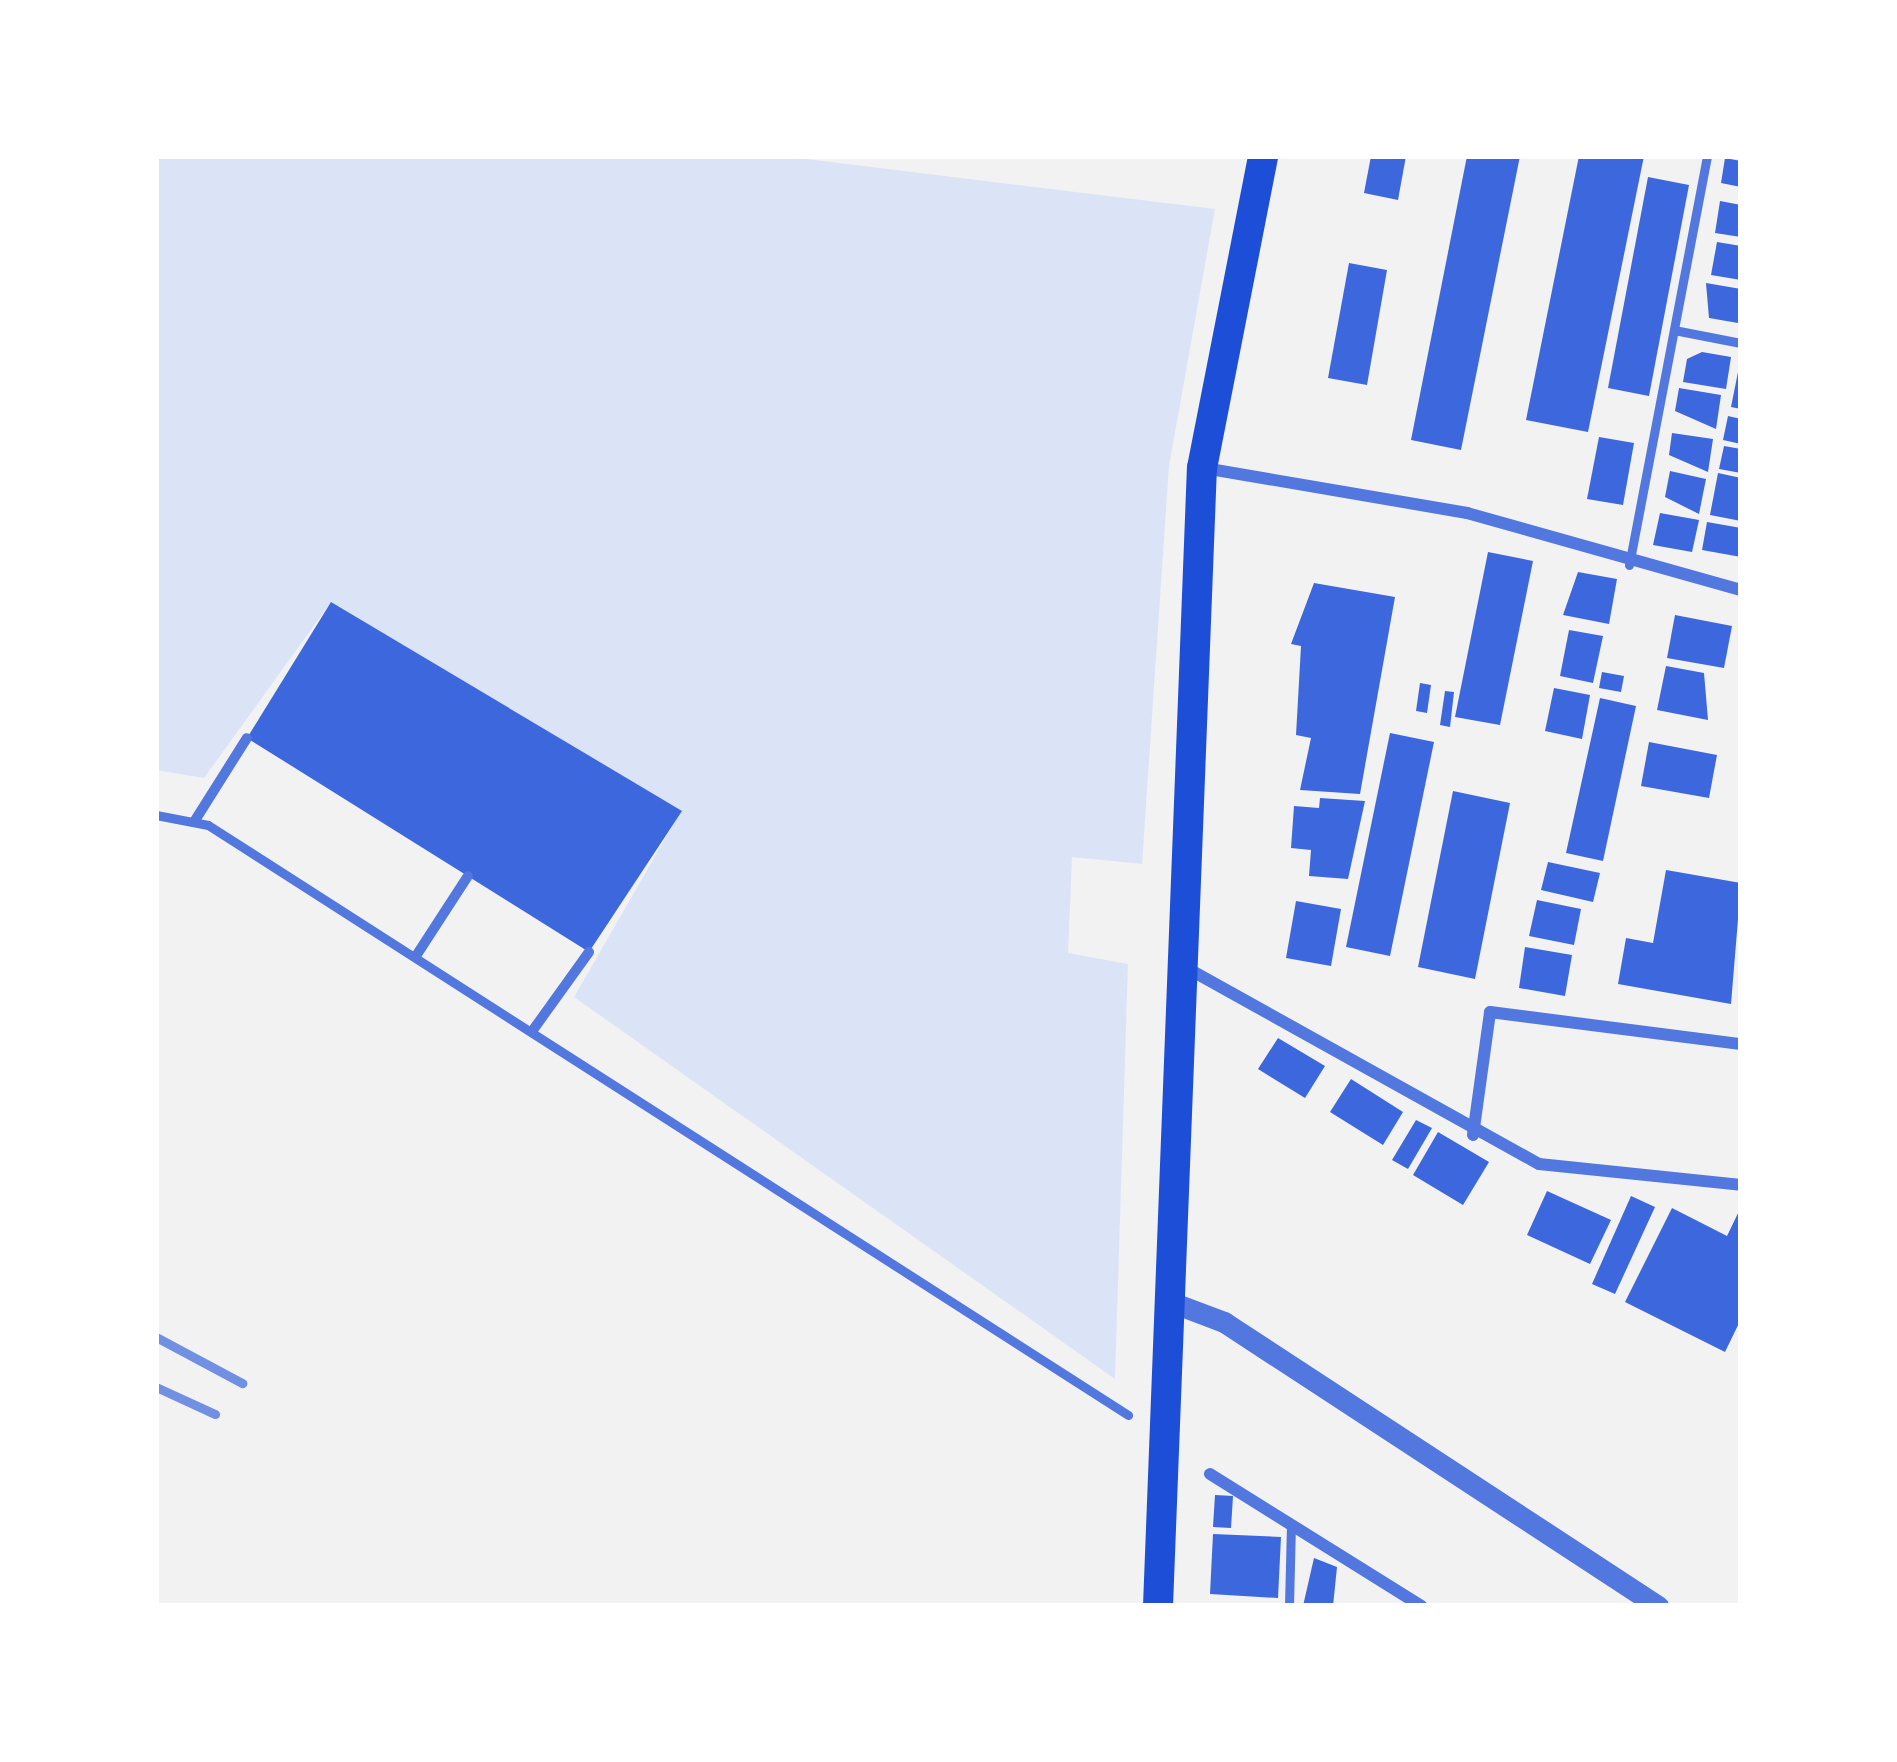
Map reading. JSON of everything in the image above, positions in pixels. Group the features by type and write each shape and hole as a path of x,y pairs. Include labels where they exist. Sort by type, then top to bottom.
{"main road":[{"path":"1158,1606 1202,468 1263,156"}],"street":[{"path":"1202,468 1467,513 1629,566 1741,590"},
{"path":"194,822 247,738"},
{"path":"416,956 468,876"},
{"path":"533,1030 589,952"},
{"path":"1184,966 1473,1135 1539,1164 1741,1185"},
{"path":"1473,1135 1490,1012 1741,1044"},
{"path":"1171,1302 1224,1322 1658,1606"},
{"path":"1210,1474 1421,1606"}],"lane":[{"path":"1629,566 1707,156"},
{"path":"1674,330 1741,343"},
{"path":"156,815 194,822 416,956 1128,1415"},
{"path":"1289,1606 1291,1525"}],"shaded area":[{"path":"156,156 782,156 1215,209 1169,466 1142,864 1072,857 1068,953 1128,964 1115,1379 574,997 681,811 331,602 204,778 156,770"}],"building":[{"path":"1371,156 1406,156 1398,200 1364,193"},
{"path":"1467,156 1520,156 1461,450 1411,440"},
{"path":"1579,156 1644,156 1588,432 1526,420"},
{"path":"1725,158 1741,161 1741,187 1721,183"},
{"path":"1648,177 1689,185 1649,396 1608,388"},
{"path":"1720,201 1741,205 1741,237 1715,233"},
{"path":"1717,242 1741,246 1741,280 1711,275"},
{"path":"1349,263 1387,270 1367,385 1328,378"},
{"path":"1706,283 1741,289 1738,323 1709,318"},
{"path":"1702,352 1731,357 1726,389 1683,382 1687,359"},
{"path":"1741,368 1741,409 1731,407"},
{"path":"1679,388 1721,395 1716,429 1675,411"},
{"path":"1728,416 1741,419 1741,444 1723,440"},
{"path":"1672,433 1713,439 1708,472 1669,455"},
{"path":"1599,437 1634,443 1623,505 1587,499"},
{"path":"1724,446 1741,449 1741,473 1719,469"},
{"path":"1670,471 1706,479 1699,514 1665,497"},
{"path":"1718,473 1741,478 1741,521 1710,515"},
{"path":"1660,513 1699,520 1692,552 1653,545"},
{"path":"1707,522 1741,528 1741,557 1702,550"},
{"path":"1488,552 1533,561 1500,725 1455,717"},
{"path":"1578,572 1617,579 1609,624 1563,615"},
{"path":"1314,583 1395,597 1360,794 1300,790 1311,738 1296,735 1301,646 1291,644"},
{"path":"331,602 682,811 589,952 247,738"},
{"path":"1675,615 1732,626 1724,668 1667,658"},
{"path":"1569,630 1603,636 1593,683 1560,676"},
{"path":"1666,666 1704,673 1708,720 1657,710"},
{"path":"1602,672 1624,676 1621,692 1599,688"},
{"path":"1420,683 1431,685 1427,713 1416,711"},
{"path":"1554,688 1590,695 1582,739 1545,731"},
{"path":"1445,691 1454,692 1450,727 1440,725"},
{"path":"1600,698 1636,706 1603,861 1566,853"},
{"path":"1390,733 1434,742 1390,956 1346,947"},
{"path":"1649,742 1717,755 1709,798 1641,786"},
{"path":"1453,791 1510,803 1475,979 1418,967"},
{"path":"1320,798 1365,801 1348,879 1309,876 1311,850 1291,848 1294,806 1319,808"},
{"path":"1548,862 1600,873 1593,902 1541,890"},
{"path":"1666,870 1741,883 1731,1004 1618,984 1626,938 1653,943"},
{"path":"1537,900 1581,909 1574,945 1529,936"},
{"path":"1296,901 1341,909 1331,966 1286,958"},
{"path":"1525,947 1572,955 1565,996 1519,988"},
{"path":"1278,1038 1325,1066 1305,1098 1258,1069"},
{"path":"1351,1079 1403,1112 1383,1145 1330,1112"},
{"path":"1416,1120 1432,1128 1408,1169 1392,1160"},
{"path":"1438,1132 1489,1162 1463,1205 1413,1175"},
{"path":"1547,1191 1611,1220 1590,1264 1527,1235"},
{"path":"1631,1196 1655,1207 1615,1294 1592,1284"},
{"path":"1741,1207 1741,1319 1725,1352 1625,1302 1672,1208 1727,1236"},
{"path":"1215,1495 1233,1496 1231,1528 1213,1527"},
{"path":"1213,1534 1281,1537 1278,1598 1210,1594"},
{"path":"1314,1558 1337,1567 1333,1606 1303,1606"}],"railway":[{"path":"156,1337 242,1383"},
{"path":"156,1387 215,1414"}]}
